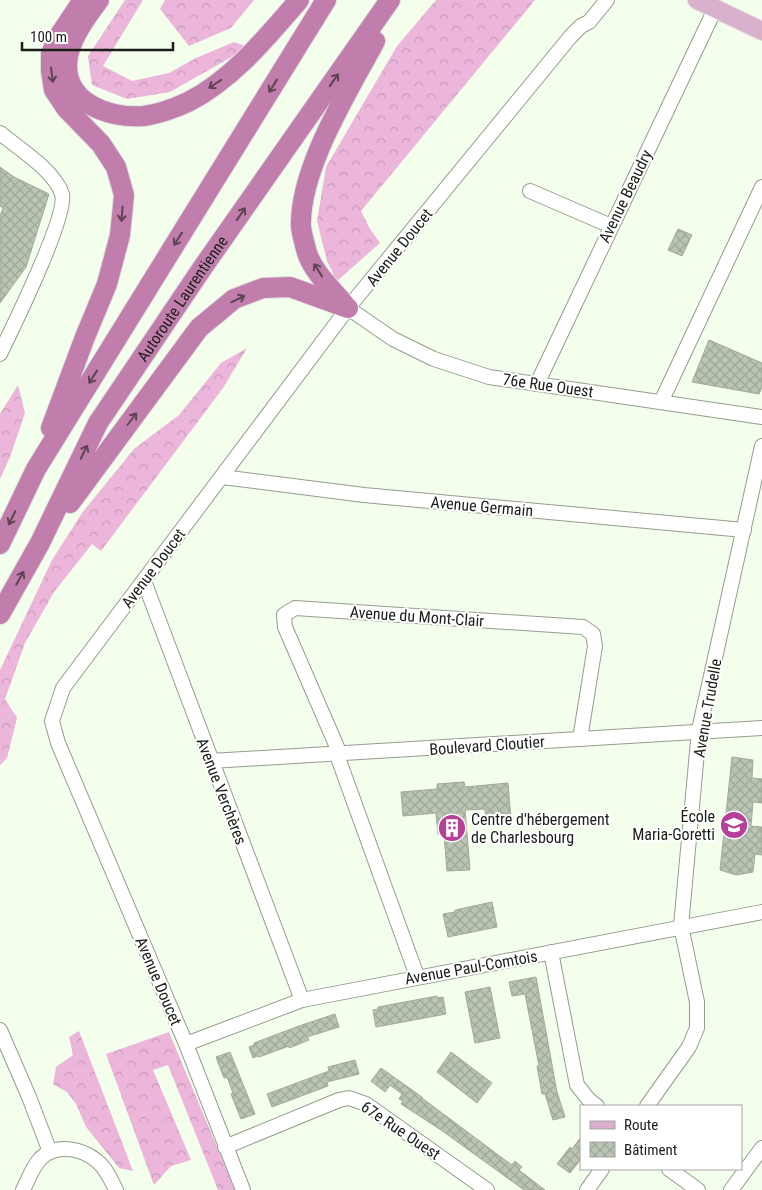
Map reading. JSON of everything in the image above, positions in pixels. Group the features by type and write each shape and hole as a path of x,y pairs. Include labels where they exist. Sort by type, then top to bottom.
{"highway":[{"path":"36,469 85,337 107,284 120,234 124,194 116,167 101,144 66,108 54,90 51,54 57,38 83,0"},
{"path":"99,0 83,23 68,55 67,72 70,83 77,94 92,106 112,114 145,116 188,102 221,80 246,58 299,0"},
{"name":"Autoroute Laurentienne","path":"0,544 36,469 326,0"},
{"name":"Autoroute Laurentienne","path":"0,614 40,542 98,423 203,267 390,0"},
{"path":"348,308 321,276 308,254 301,228 304,194 323,139 396,0"},
{"path":"40,542 199,328 234,299 263,288 290,287 348,308"}],"main road":[{"path":"697,0 762,31"}],"street":[{"name":"Avenue Doucet","path":"580,26 582,15 595,0"},
{"name":"Avenue Doucet","path":"243,1190 186,1044 58,743 52,721 64,688 348,308 580,26 589,22 607,0"},
{"name":"Avenue Beaudry","path":"537,384 715,9"},
{"path":"0,133 56,182 63,196 58,221 31,288 0,354"},
{"path":"661,402 762,187"},
{"path":"530,191 611,226"},
{"name":"76e Rue Ouest","path":"348,308 393,339 434,359 489,377 762,417"},
{"name":"Avenue Trudelle","path":"648,1105 684,1055 697,1028 697,1002 681,926 699,730 762,446"},
{"name":"Avenue Germain","path":"222,477 364,495 744,530"},
{"name":"Avenue Verchères","path":"144,581 302,1000"},
{"name":"Avenue du Mont-Clair","path":"418,976 338,754 285,627 284,615 295,608 584,627 594,634 595,646 580,739"},
{"name":"Boulevard Cloutier","path":"211,761 699,730 762,728"},
{"name":"Avenue Paul-Comtois","path":"186,1044 302,1000 418,976 762,912"},
{"path":"551,952 577,1085 596,1105"},
{"path":"0,1030 50,1152"},
{"name":"67e Rue Ouest","path":"225,1147 339,1100 349,1098 366,1104 487,1190"},
{"path":"23,1190 37,1163 50,1152 63,1148 80,1152 97,1161 108,1174 116,1190"},
{"path":"731,1190 762,1148"},
{"path":"587,1190 601,1170"},
{"path":"670,1170 698,1190"}],"green space":[{"path":"125,0 143,0 103,66 132,81 169,73 196,58 234,42 249,47 170,92 127,99 92,85 88,56"},
{"path":"165,0 254,0 231,28 189,46 160,9"},
{"path":"436,0 535,0 361,211 380,243 337,281 327,261 317,221 326,167 397,46"},
{"path":"247,348 223,388 101,551 92,544 54,592 25,643 5,699 17,718 7,758 0,765 0,670 52,560 82,513 134,449 179,415 221,363"},
{"path":"18,385 25,413 10,457 0,479 0,414"},
{"path":"79,1031 133,1171 119,1168 86,1127 76,1104 67,1092 53,1084 56,1067 73,1055 69,1037"},
{"path":"169,1032 235,1190 218,1190 168,1065 153,1070 191,1160 171,1166 154,1185 106,1054"}],"building":[{"path":"0,167 14,177 49,194 26,267 0,303 0,216 3,208 0,206"},
{"path":"678,229 692,235 682,256 668,250"},
{"path":"709,340 762,363 762,387 759,394 692,382"},
{"path":"732,757 753,760 752,778 762,779 762,803 753,802 751,826 762,827 762,855 755,854 753,872 736,875 720,870"},
{"name":"Centre d'hébergement de Charlesbourg","path":"464,782 465,787 508,783 511,819 486,821 485,809 465,810 470,870 447,871 444,834 438,834 436,813 403,816 401,792 437,789 437,784"},
{"path":"492,902 497,927 448,937 443,914"},
{"path":"536,977 557,1092 565,1117 553,1120 545,1094 542,1094 537,1066 539,1066 525,994 512,996 509,982"},
{"path":"490,987 500,1038 475,1043 465,992"},
{"path":"437,996 437,998 443,997 446,1014 376,1027 373,1010 378,1009 378,1007"},
{"path":"335,1014 339,1027 307,1037 309,1040 289,1048 289,1046 253,1058 249,1047 254,1045 254,1043"},
{"path":"230,1052 255,1114 241,1119 231,1094 233,1093 227,1077 224,1078 216,1057"},
{"path":"451,1052 492,1083 477,1103 437,1072"},
{"path":"355,1060 359,1074 327,1082 328,1086 272,1107 267,1094 329,1071 328,1067"},
{"path":"381,1068 512,1165 515,1161 522,1167 519,1170 545,1190 524,1190 441,1130 401,1104 403,1101 399,1099 402,1094 390,1085 385,1092 371,1081"},
{"path":"580,1138 580,1160 570,1173 557,1164 570,1147 572,1149"}],"place":[{"name":"École Maria-Goretti","path":"734,825"},
{"name":"Centre d'hébergement de Charlesbourg","path":"452,828"}]}
